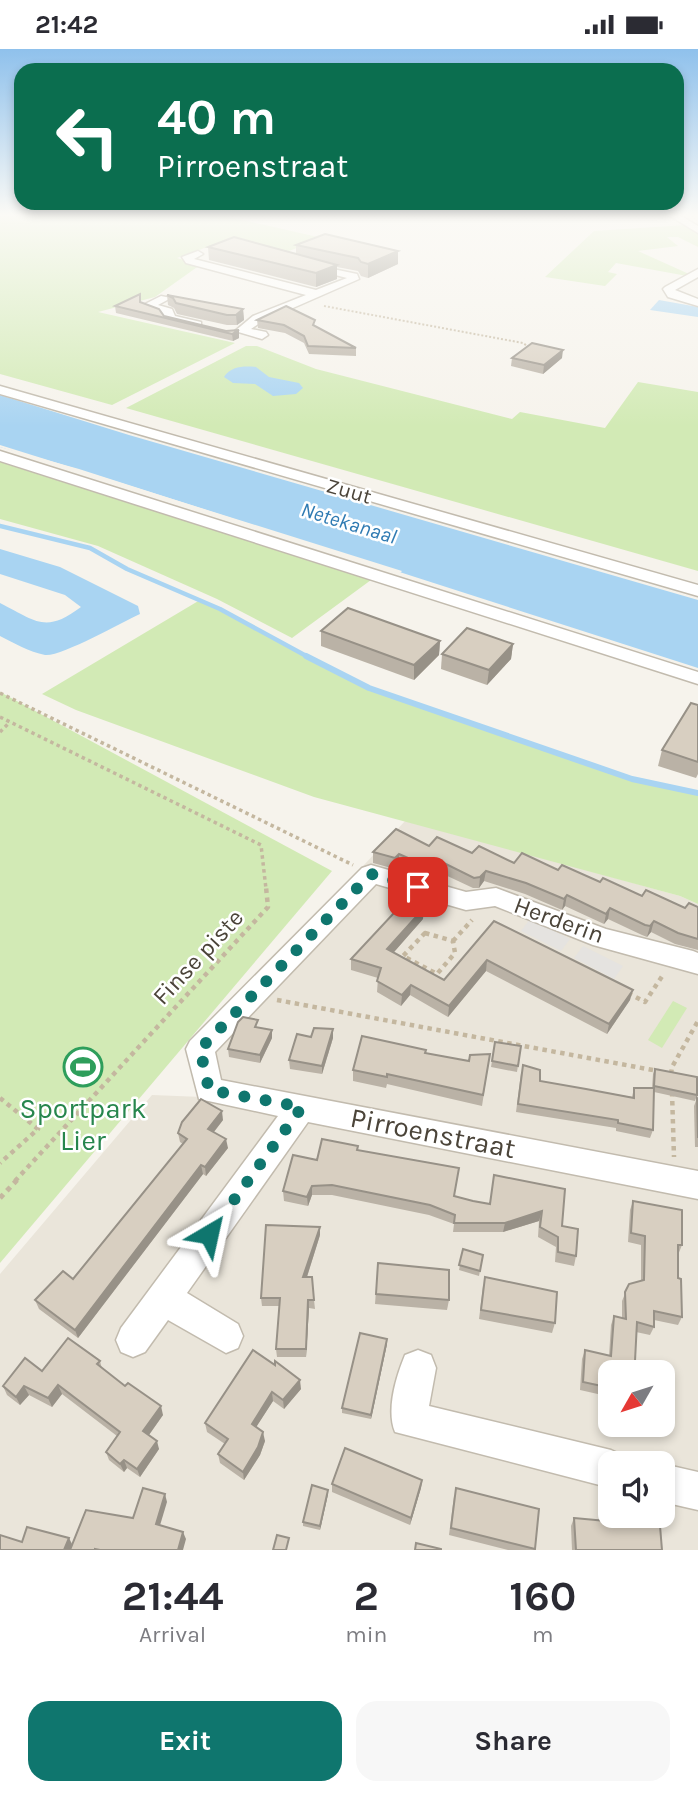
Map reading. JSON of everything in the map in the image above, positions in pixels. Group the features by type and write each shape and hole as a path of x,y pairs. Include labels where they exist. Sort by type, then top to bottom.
{"street":[{"path":"272,286 318,300"},
{"path":"242,331 257,319 318,300 341,286"},
{"path":"673,286 668,289 672,295 698,303"},
{"path":"165,298 147,306 168,312 169,318 221,330 262,335"},
{"name":"Zuut","path":"0,390 698,591"},
{"path":"0,456 698,678"},
{"path":"258,988 371,874"},
{"name":"Herderin","path":"371,874 466,901 496,897 602,938 687,960"},
{"name":"Pirroenstraat","path":"258,988 200,1049 209,1090 686,1183"},
{"path":"133,1340 302,1107"},
{"path":"163,1298 226,1336"},
{"path":"418,1369 408,1419 598,1466"},
{"path":"675,1486 698,1491"}],"path":[{"path":"318,300 523,343 531,347 528,349"},
{"path":"0,693 371,874"},
{"name":"Finse piste","path":"0,717 261,845 268,907 0,1198"},
{"path":"0,732 10,722"},
{"path":"453,941 478,913 466,901"},
{"path":"425,933 453,941 455,953 437,974 403,956 425,933"},
{"path":"622,990 645,1002 687,960"},
{"path":"258,988 279,1001 685,1076"},
{"path":"686,1183 671,1074 672,1067 698,1021"},
{"path":"0,1098 38,1129 0,1163"}],"shaded area":[{"path":"406,820 680,896 698,904 698,1550 0,1550 0,1274 152,1095 202,1097 192,1049"},
{"path":"530,919 570,939 561,951 521,931"},
{"path":"583,946 623,966 614,979 574,958"}],"green space":[{"path":"0,286 170,286 155,297 98,312 235,343 112,405 0,374"},
{"path":"246,346 257,346 316,369 512,419 520,412 605,428 638,382 698,392 698,571 126,408"},
{"path":"0,462 371,580 292,638 217,599 98,546 0,519"},
{"path":"200,600 369,688 632,779 698,793 698,904 680,896 314,797 76,710 42,694"},
{"name":"Sportpark Lier","path":"0,692 332,871 0,1263"},
{"path":"673,1001 687,1008 662,1048 648,1040"}],"water":[{"path":"659,300 698,307 698,317 650,310"},
{"path":"256,367 269,377 299,383 303,388 296,394 273,396 255,384 233,383 224,377 234,369"},
{"name":"Netekanaal","path":"0,395 698,600 698,668 79,469 0,447"},
{"path":"0,549 60,567 138,606 140,614 64,651 45,655 22,647 0,636 0,603 40,622 58,620 81,607 65,595 0,574"}],"pier":[{"path":"0,445 402,571 400,573"}],"building":[{"path":"140,294 140,302 159,309 164,316 226,331 239,330 232,334 115,306"},
{"path":"167,295 243,309 236,315 227,315 176,303"},
{"path":"286,306 315,320 313,325 356,348 308,346 304,336 284,325 257,320"},
{"path":"532,343 563,350 544,365 512,358"},
{"path":"348,608 440,641 414,665 321,631"},
{"path":"467,628 513,644 489,670 442,654"},
{"path":"691,703 698,705 698,762 662,750"},
{"path":"396,829 429,846 437,837 472,853 479,846 514,863 522,853 558,870 562,865 600,882 603,878 642,896 646,890 685,908 689,903 698,907 698,939 654,921 650,926 645,925 610,908 606,914 567,895 564,899 526,883 486,871 480,877 474,878 442,862 435,870 399,854 395,858 373,852"},
{"path":"407,899 424,908 387,949 444,980 494,921 633,990 609,1024 487,960 449,1006 411,985 402,995 377,981 381,968 351,959"},
{"path":"243,1017 258,1020 255,1027 272,1030 260,1055 228,1049 238,1022"},
{"path":"314,1028 333,1029 322,1066 289,1060 297,1034 311,1037"},
{"path":"362,1036 426,1050 425,1053 469,1061 470,1055 490,1054 483,1095 387,1074 387,1077 353,1070"},
{"path":"495,1042 521,1046 518,1066 492,1061"},
{"path":"523,1065 540,1070 540,1081 634,1098 634,1088 654,1088 653,1130 618,1123 618,1120 518,1104"},
{"path":"655,1069 697,1077 697,1095 654,1086"},
{"path":"201,1099 222,1111 208,1129 226,1139 205,1167 201,1165 75,1330 35,1300 63,1271 73,1279 187,1139 178,1133 182,1122"},
{"path":"322,1139 358,1146 357,1150 459,1168 454,1196 473,1201 490,1204 494,1175 565,1189 562,1226 578,1229 576,1256 558,1252 558,1237 540,1227 542,1211 505,1223 454,1223 455,1215 430,1205 332,1185 312,1186 307,1197 283,1191 293,1155 317,1160"},
{"path":"633,1201 682,1210 678,1278 681,1279 682,1317 654,1311 654,1327 637,1322 635,1360 598,1360 598,1385 583,1382 585,1350 611,1356 614,1316 626,1319 625,1292 629,1284 644,1280 645,1236 631,1233"},
{"path":"266,1225 320,1227 303,1277 312,1277 314,1300 308,1300 306,1349 276,1349 280,1298 261,1298"},
{"path":"463,1249 483,1255 480,1271 459,1265"},
{"path":"378,1263 449,1270 449,1300 376,1294"},
{"path":"485,1277 557,1292 555,1323 481,1310"},
{"path":"360,1333 387,1339 371,1415 342,1408"},
{"path":"68,1338 100,1361 97,1364 125,1386 128,1383 161,1406 143,1431 157,1441 137,1469 124,1460 120,1464 106,1452 120,1432 58,1385 48,1398 24,1386 16,1397 3,1386 25,1358 42,1371"},
{"path":"253,1350 275,1365 275,1361 300,1380 283,1400 272,1392 252,1424 263,1432 258,1447 243,1472 218,1454 228,1439 205,1423"},
{"path":"345,1448 422,1480 411,1518 332,1484"},
{"path":"312,1485 328,1490 320,1526 303,1522"},
{"path":"143,1488 165,1494 156,1524 183,1532 178,1550 70,1550 86,1510 133,1518"},
{"path":"456,1488 539,1509 535,1549 451,1528"},
{"path":"574,1518 598,1520 598,1528 660,1528 662,1550 576,1550"},
{"path":"27,1527 69,1538 64,1550 0,1550 0,1535 22,1542"},
{"path":"277,1535 289,1538 286,1550 273,1550"},
{"path":"416,1543 441,1549 441,1550 415,1550"}],"waterway":[{"path":"0,526 90,548 127,569 220,609 310,658"},
{"path":"306,656 369,688 632,779 698,793"}],"place":[{"name":"Sportpark Lier","path":"83,1067"}],"route":[{"path":"209,1234 302,1107 209,1090 200,1049 371,874 418,887"}]}
